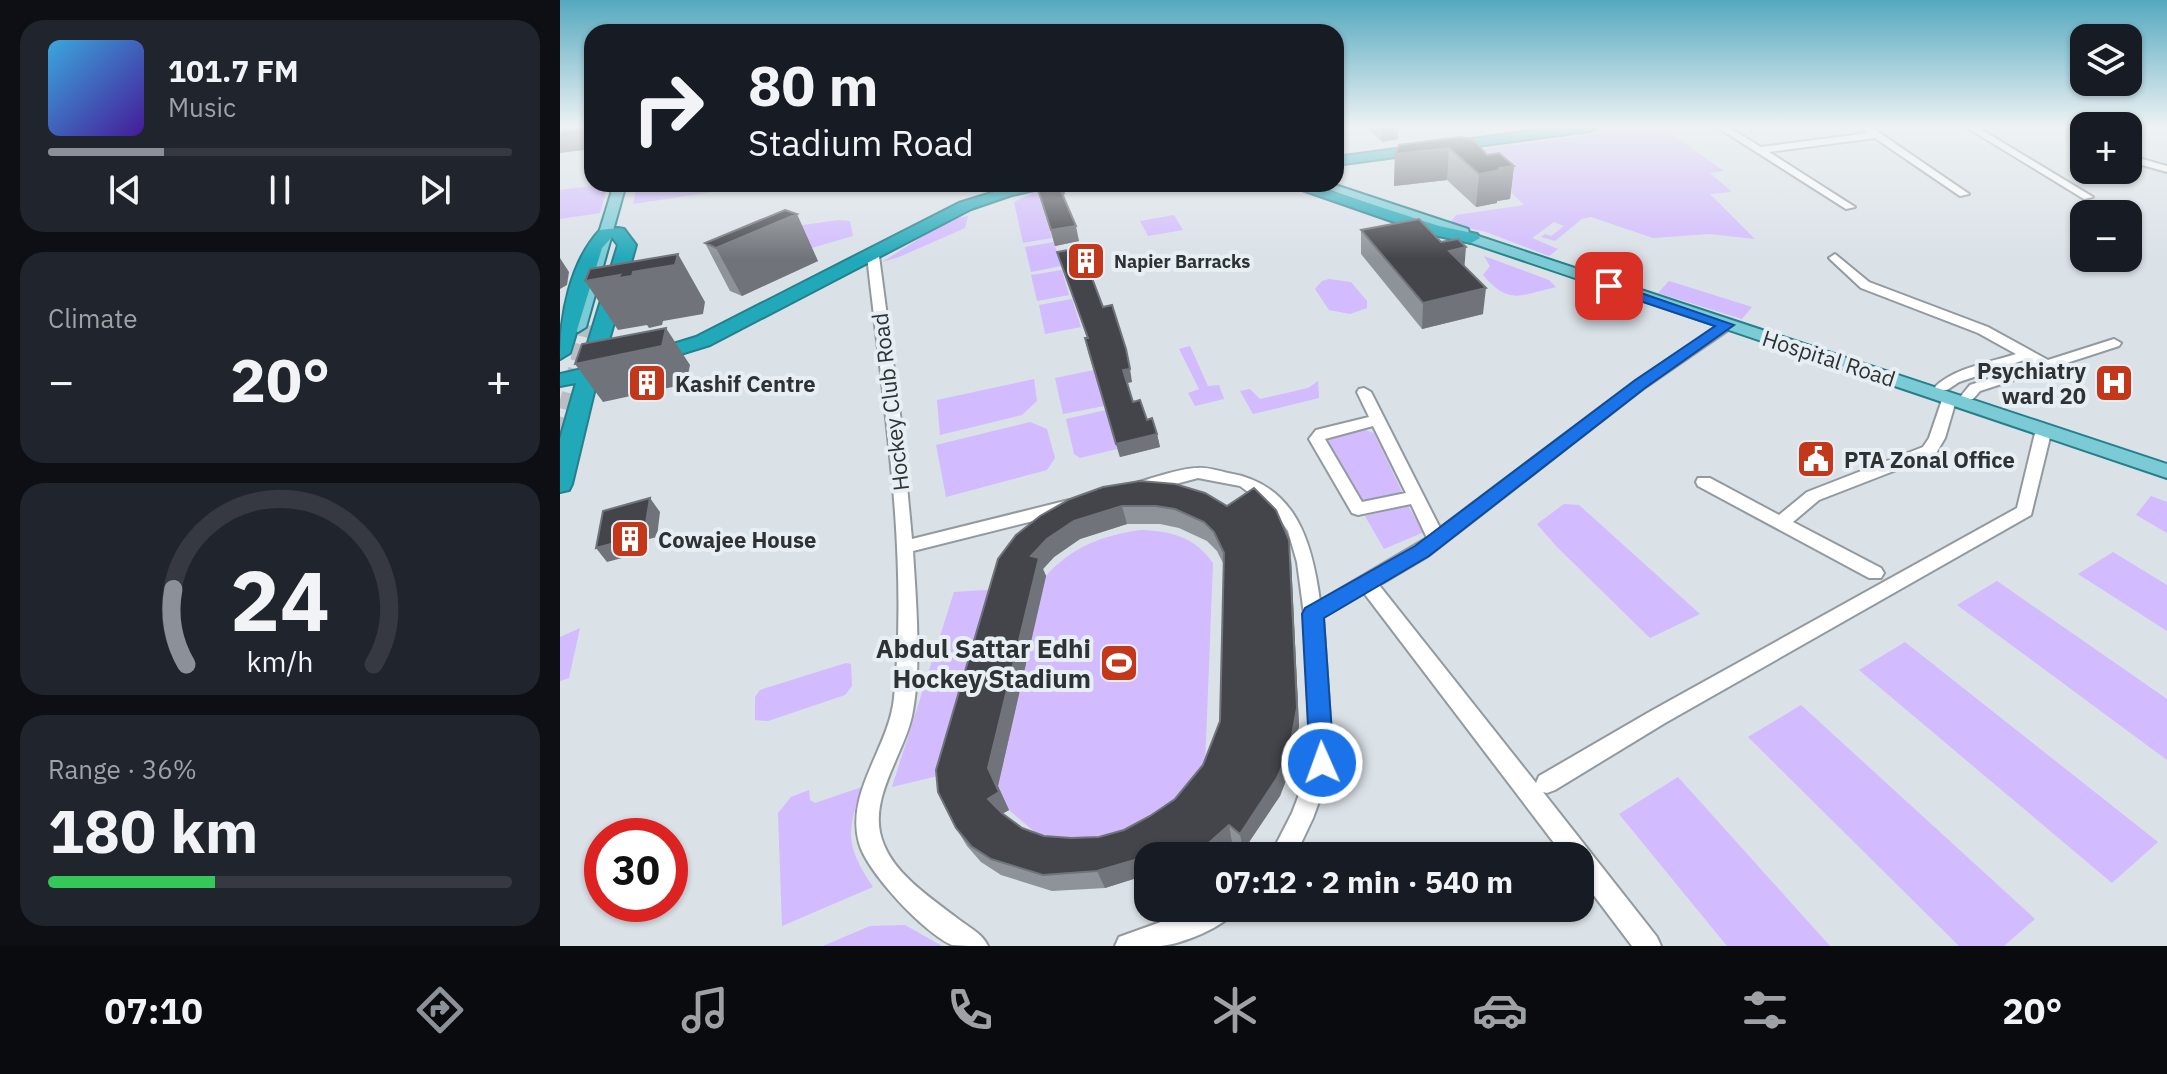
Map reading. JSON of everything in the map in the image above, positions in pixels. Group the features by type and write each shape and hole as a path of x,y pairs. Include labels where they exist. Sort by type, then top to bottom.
{"highway":[{"path":"1344,188 1427,215 1472,237"},
{"path":"560,365 689,337 989,192"},
{"path":"560,365 703,341 873,256 961,204 1008,192"},
{"path":"1318,192 1435,230 1472,237"},
{"path":"560,353 594,247 612,234 627,245 597,346 610,359"},
{"path":"560,380 610,359 624,349 724,321"},
{"path":"560,484 585,385 610,359"}],"main road":[{"path":"612,234 619,192"},
{"path":"583,326 628,192"},
{"name":"Hospital Road","path":"1334,192 1449,229"},
{"name":"Hospital Road","path":"1342,192 1726,325 1953,393 2044,429 2167,471"},
{"name":"Hospital Road","path":"1472,237 2167,463"}],"street":[{"path":"1794,171 1850,207"},
{"path":"1931,171 1964,194"},
{"path":"2045,171 2088,197"},
{"name":"Hockey Club Road","path":"873,256 898,452 908,633 904,704 871,801 867,826 872,848 907,891 935,920 975,946"},
{"path":"1835,258 1865,285 1971,325 2047,365"},
{"path":"1313,614 1422,551 1639,385 1726,325"},
{"path":"1953,393 2114,343"},
{"path":"1780,523 1813,496 1929,451 1937,438 1953,393 1954,379 2029,354"},
{"path":"1364,392 1436,538"},
{"path":"1378,420 1321,433 1317,439 1358,509 1416,497"},
{"path":"1547,783 1658,717 2025,511 2044,429"},
{"path":"1127,491 1198,473 1245,481 1280,507 1296,530 1306,562 1313,614 1322,763 1302,818 1289,842"},
{"path":"1704,482 1875,573"},
{"path":"905,547 1083,502"},
{"path":"1367,583 1567,842"},
{"path":"1594,876 1648,946"},
{"path":"1128,946 1195,922"}],"shaded area":[{"path":"1490,171 1723,171 1710,173 1732,192 1710,194 1755,239 1709,234 1653,238 1591,217 1582,219 1555,241 1541,237 1545,234 1551,236 1564,226 1554,222 1532,238 1558,249 1549,256 1486,232 1449,224 1456,215 1524,205"},
{"path":"584,187 584,192 606,192 600,213 560,219 560,190"},
{"path":"635,192 713,192 633,204"},
{"path":"1037,192 1052,238 1023,243 1014,202"},
{"path":"1174,215 1183,230 1148,236 1140,221"},
{"path":"968,216 965,228 882,262 951,219"},
{"path":"850,221 853,236 801,251 796,226"},
{"path":"1054,242 1061,266 1031,272 1025,247"},
{"path":"1484,256 1549,280 1556,287 1524,295 1508,295 1483,275 1490,266"},
{"path":"1062,270 1069,295 1037,301 1031,275"},
{"path":"1322,281 1351,282 1367,301 1367,308 1350,314 1329,310 1315,289"},
{"path":"1669,281 1752,307 1742,319 1658,293"},
{"path":"1072,299 1081,327 1045,334 1039,305"},
{"path":"1190,346 1208,386 1219,385 1224,399 1195,406 1188,393 1199,389 1179,349"},
{"path":"1094,370 1104,406 1063,414 1055,378"},
{"path":"1034,379 1037,401 1022,415 940,435 937,400"},
{"path":"1318,381 1319,398 1253,414 1240,391 1250,389 1260,399 1308,388"},
{"path":"1106,410 1117,449 1080,458 1074,454 1066,419"},
{"path":"1030,422 1047,429 1055,458 1047,470 946,497 936,445"},
{"path":"1360,428 1374,433 1403,494 1361,503 1327,439 1333,434"},
{"path":"2151,496 2167,502 2167,533 2136,515"},
{"path":"1564,504 1579,505 1700,614 1650,638 1537,524"},
{"path":"1408,506 1424,532 1384,549 1365,516"},
{"path":"1141,530 1182,537 1198,547 1213,563 1205,766 1186,796 1115,838 1055,840 1036,833 1009,810 998,786 1046,576 1066,557 1089,544"},
{"path":"2113,552 2167,585 2167,631 2078,574"},
{"path":"1997,581 2167,699 2167,760 1957,605"},
{"path":"1001,589 950,773 892,787 954,592"},
{"path":"580,628 569,678 560,681 560,637"},
{"path":"1905,642 2158,842 2112,883 1859,670"},
{"path":"851,664 852,686 845,695 768,721 755,720 755,697 760,690"},
{"path":"1801,705 2035,919 2004,946 1959,946 1748,737"},
{"path":"1678,777 1830,946 1727,946 1619,814"},
{"path":"862,787 853,817 851,839 858,861 873,887 782,926 778,813 791,797 809,790 810,800 815,803"},
{"path":"905,925 942,946 823,946 870,926"}],"building":[{"path":"1039,192 1061,192 1076,226 1051,230"},
{"path":"785,210 797,214 716,248 705,243"},
{"path":"1419,219 1441,242 1458,239 1466,247 1449,251 1486,288 1423,303 1361,230"},
{"path":"1089,246 1094,255 1084,257 1103,307 1112,305 1126,349 1130,369 1123,370 1133,402 1140,400 1147,420 1152,418 1157,434 1116,444 1085,338 1088,338 1057,252"},
{"path":"678,254 675,265 633,272 632,276 585,281 590,269"},
{"path":"666,328 662,346 575,364 582,344"},
{"path":"1140,481 1175,484 1205,493 1227,506 1254,488 1276,510 1289,540 1297,708 1289,752 1277,778 1240,834 1229,825 1210,842 1134,842 1134,860 1097,871 1043,875 991,859 971,846 956,828 938,792 936,770 998,559 1016,535 1040,516 1070,499 1103,487","holes":["1122,506 1175,509 1204,522 1214,532 1224,553 1220,721 1203,765 1175,799 1124,830 1099,837 1071,838 1044,836 1022,828 988,799 999,792 988,768 1039,558 1031,556 1047,539 1074,521"]},
{"path":"650,498 646,523 630,527 626,540 596,548 603,511"}],"tunnel":[{"path":"560,434 588,325"}],"place":[{"name":"Napier Barracks","path":"1086,261"},
{"name":"Kashif Centre","path":"647,383"},
{"name":"Psychiatry ward 20","path":"2114,383"},
{"name":"PTA Zonal Office","path":"1816,459"},
{"name":"Cowajee House","path":"630,539"},
{"name":"Abdul Sattar Edhi Hockey Stadium","path":"1119,663"}],"route":[{"path":"1322,763 1320,690 1313,614 1422,551 1639,385 1726,325 1609,286"}]}
